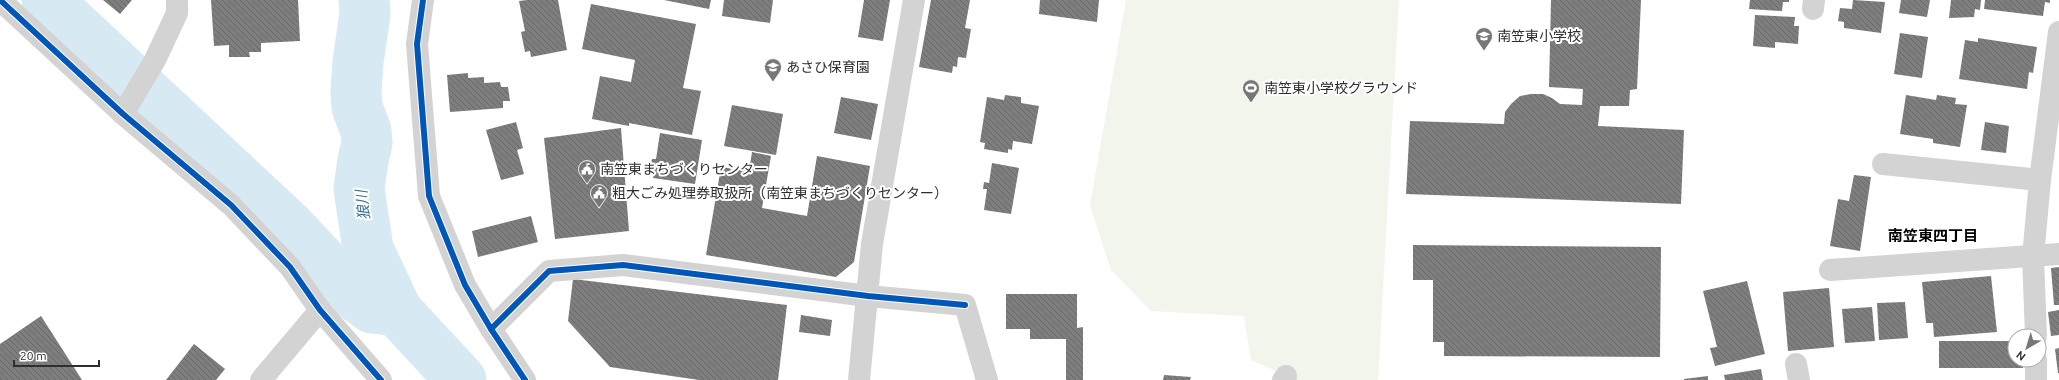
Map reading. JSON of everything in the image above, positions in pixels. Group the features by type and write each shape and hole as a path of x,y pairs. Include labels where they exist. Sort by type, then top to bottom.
{"street":[{"path":"123,114 155,60 178,13 177,0"},
{"path":"423,0 417,44 429,196 465,285 491,329 525,380"},
{"path":"859,380 872,244 914,0"},
{"path":"3,5 123,114 231,205 290,267 320,310 381,380"},
{"path":"2036,328 2034,257 2040,180 2059,32"},
{"path":"1884,164 2040,180"},
{"path":"1830,270 1935,261 2034,257 2059,254"},
{"path":"491,329 549,271 623,265 868,296 965,305 987,380"},
{"path":"261,380 320,310"},
{"path":"2036,368 2036,380"}],"shaded area":[{"name":"南笠東小学校グラウンド","path":"1126,0 1399,0 1378,380 1297,380 1251,360 1244,316 1151,311 1111,270 1090,205"}],"building":[{"path":"103,0 132,0 120,14"},
{"path":"211,0 298,0 300,41 261,43 261,52 249,52 250,57 229,57 229,45 214,46"},
{"path":"558,0 567,50 531,57 530,51 525,52 521,32 525,31 519,1"},
{"path":"664,0 711,0 709,9"},
{"path":"724,0 773,0 770,23 722,16"},
{"path":"864,0 890,0 883,41 858,37"},
{"path":"931,0 970,0 965,28 971,29 966,58 958,57 957,67 953,66 952,73 919,67"},
{"path":"1040,0 1099,0 1097,22 1039,14"},
{"path":"1551,0 1641,0 1637,89 1630,90 1629,106 1600,106 1598,126 1684,130 1681,204 1406,194 1410,121 1504,124 1505,112 1511,104 1520,96 1531,94 1543,94 1560,104 1582,105 1583,89 1549,87"},
{"path":"1750,0 1789,0 1789,2 1783,2 1782,11 1749,9"},
{"path":"1853,0 1885,2 1881,33 1844,28 1844,22 1838,21 1840,8 1852,9"},
{"path":"1901,0 1930,0 1927,17 1899,13"},
{"path":"1951,0 1981,0 1980,10 1975,9 1974,17 1949,18"},
{"path":"1985,0 2050,0 2050,3 2045,2 2043,16 1984,9"},
{"path":"591,4 696,24 683,88 701,91 692,135 629,123 629,126 592,119 600,76 631,82 635,60 582,49"},
{"path":"1755,15 1795,17 1794,26 1799,26 1798,44 1775,42 1775,48 1753,46"},
{"path":"1900,33 1928,37 1922,78 1894,74"},
{"path":"1978,38 2037,47 2033,73 2029,72 2027,89 1959,79 1965,40 1978,42"},
{"path":"468,73 468,78 484,77 484,83 500,82 501,87 508,87 510,101 503,101 503,108 450,112 447,75"},
{"path":"1005,95 1021,97 1021,103 1039,106 1032,144 1013,141 1012,150 1008,149 1008,153 984,149 985,143 980,142 987,97 1004,100"},
{"path":"1906,95 1936,100 1937,95 1956,98 1955,104 1967,105 1960,147 1933,143 1933,139 1900,134"},
{"path":"841,97 878,104 871,140 834,133"},
{"path":"732,105 783,114 776,155 724,146"},
{"path":"516,122 523,148 517,150 524,174 501,180 486,130"},
{"path":"1985,122 2009,126 2006,153 1981,150"},
{"name":"南笠東まちづくりセンター","path":"621,128 629,231 555,239 544,138"},
{"path":"660,133 702,140 695,184 653,178 654,173 650,172 652,159 656,159"},
{"path":"752,152 771,156 762,208 807,216 817,156 870,166 854,262 836,277 706,255 721,167 749,171"},
{"path":"992,163 1019,168 1011,214 984,210 987,189 983,189 984,182 989,183"},
{"path":"1854,175 1871,177 1860,251 1830,246 1838,199 1849,201"},
{"path":"531,216 538,242 478,257 472,231"},
{"path":"1413,245 1661,247 1660,357 1444,356 1444,342 1433,342 1433,280 1413,280"},
{"path":"2059,267 2059,305 2054,305 2051,268"},
{"path":"1991,276 1997,332 1934,337 1933,323 1926,323 1922,282"},
{"path":"573,279 787,305 778,380 699,380 610,367 568,321"},
{"path":"1747,281 1765,354 1715,366 1710,348 1717,347 1703,291"},
{"path":"1829,288 1834,347 1788,351 1783,292"},
{"path":"1006,294 1077,294 1077,328 1083,327 1083,380 1066,380 1066,339 1030,339 1030,329 1006,329"},
{"path":"1905,302 1908,338 1879,340 1877,303"},
{"path":"1872,307 1875,341 1845,343 1842,309"},
{"path":"2059,310 2059,335 2051,336 2048,312"},
{"path":"801,315 832,320 830,336 799,332"},
{"path":"41,316 82,380 0,380 0,344"},
{"path":"1939,341 2007,341 2007,368 1939,368"},
{"path":"194,344 225,369 216,380 166,380"},
{"path":"2059,348 2059,373 2058,373 2055,349"},
{"path":"1761,369 1763,380 1725,380 1724,375"},
{"path":"1164,375 1191,377 1190,380 1163,380"},
{"path":"1708,376 1708,380 1684,380 1684,379"}],"waterway":[{"path":"47,0 289,226 353,294 372,308 397,311"},
{"name":"狼川","path":"364,0 365,14 358,62 356,92 357,107 366,131 367,143 359,189 368,249 397,311 461,380"}],"cycle path":[{"path":"0,0 123,114 231,205 290,267 320,310 381,380"},
{"path":"423,0 417,44 429,196 465,285 491,329 525,380"},
{"path":"491,329 549,271 623,265 868,296 965,305"}],"place":[{"name":"南笠東小学校","path":"1484,51"},
{"name":"あさひ保育園","path":"773,82"},
{"name":"南笠東小学校グラウンド","path":"1251,103"},
{"name":"南笠東まちづくりセンター","path":"587,184"},
{"name":"粗大ごみ処理券取扱所（南笠東まちづくりセンター）","path":"599,208"}],"district":[{"name":"南笠東四丁目","path":"1933,236"}]}
